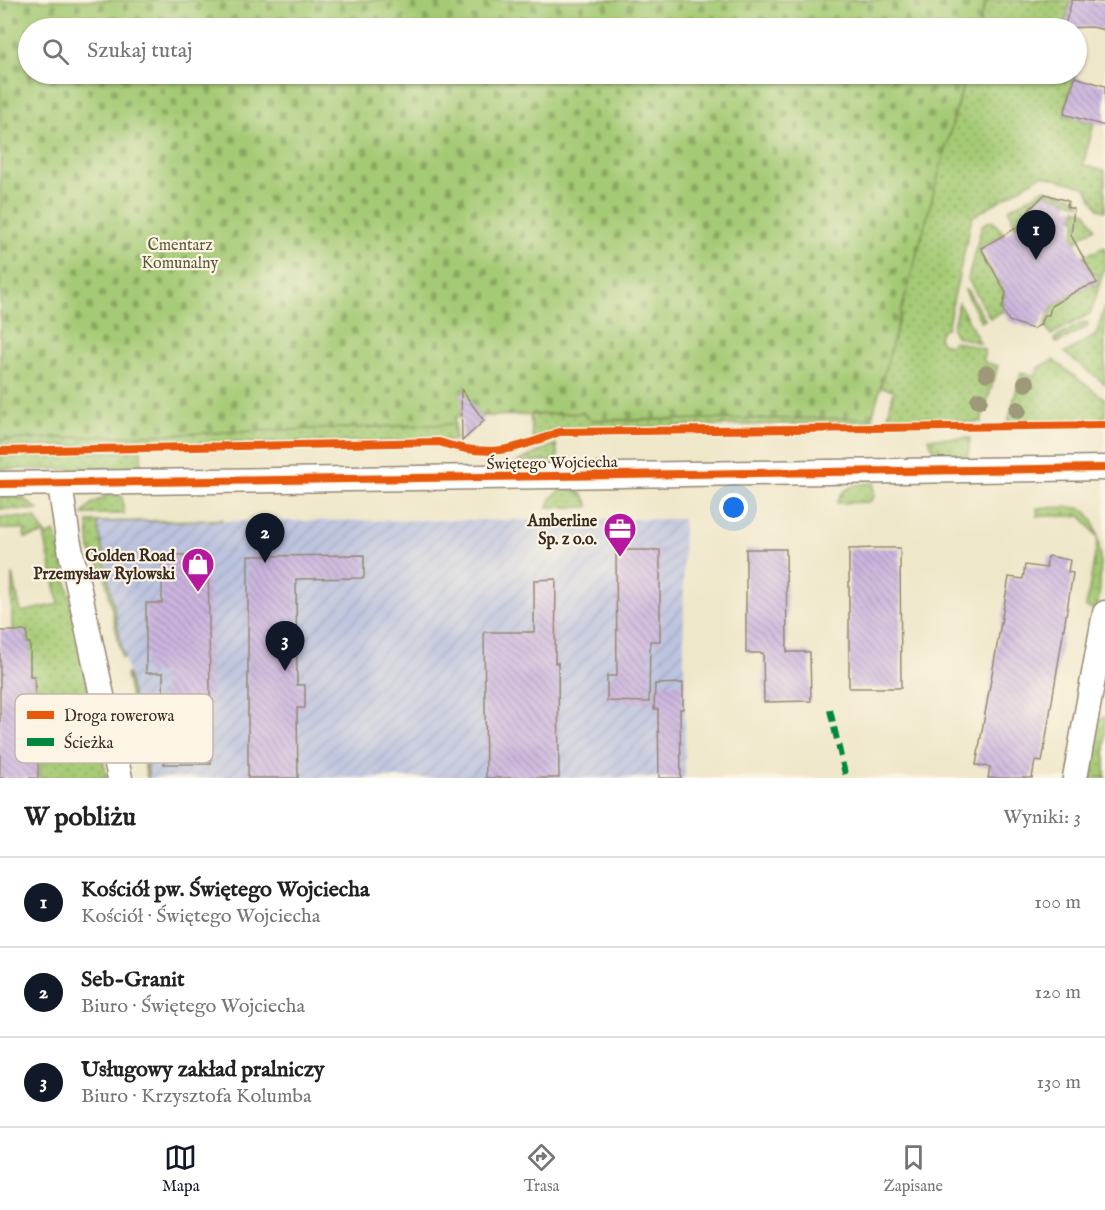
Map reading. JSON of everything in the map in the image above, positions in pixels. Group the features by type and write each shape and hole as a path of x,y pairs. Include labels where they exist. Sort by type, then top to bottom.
{"street":[{"name":"Świętego Wojciecha","path":"0,484 1105,468"},
{"path":"60,484 68,539 102,694"},
{"path":"1075,778 1105,613"},
{"path":"117,763 120,778"}],"shaded area":[{"path":"683,519 685,778 149,778 146,763 213,763 213,694 132,694 97,522"}],"green space":[{"name":"Cmentarz Komunalny","path":"0,0 986,0 981,18 18,18 18,84 963,84 872,418 591,420 583,413 455,417 455,424 0,440"},
{"path":"986,0 1071,0 1066,18 981,18"},
{"path":"963,84 1072,84 1064,115 1094,123 1083,165 1105,171 1105,211 1099,209 1085,187 1042,175 972,217 947,328 941,331 939,337 942,343 949,345 955,341 984,349 984,362 998,366 981,422 929,422 929,418 905,419 905,423 888,415 894,390 880,387"},
{"path":"1044,189 1077,198 1081,205 1045,193 1028,209 1024,222 1015,227 1009,209"},
{"path":"1076,209 1086,212 1095,228 1076,243 1073,237 1077,221 1073,217"},
{"path":"992,220 1004,234 983,244 980,253 1005,293 1002,303 1005,305 1003,311 990,318 968,279 982,225"},
{"path":"1105,247 1105,266 1091,313 1051,335 1045,325 1053,305 1090,285 1095,286 1098,275 1092,273 1083,256"},
{"path":"965,290 968,291 985,320 981,322"},
{"path":"959,303 980,343 956,336 952,329"},
{"path":"1105,306 1105,384 1065,353 1096,335"},
{"path":"1084,322 1088,323 1087,327 1057,343 1054,339"},
{"path":"1053,360 1105,399 1105,421 1008,422 1021,373 1036,376 1038,368"},
{"path":"584,413 592,420 872,418 881,422 558,429 533,439 530,415"},
{"path":"455,424 455,440 0,447 0,440"},
{"path":"929,438 970,438 968,456 949,456 939,453 931,445"},
{"path":"556,444 558,461 517,462"},
{"path":"141,451 139,469 0,469 0,455"},
{"path":"874,483 874,497 870,502 837,503 847,489 856,485"},
{"path":"562,489 580,492 589,507 548,507 552,497"},
{"path":"108,495 122,496 124,514 83,514 91,504"},
{"path":"0,497 23,498 38,510 0,509"},
{"path":"1037,508 1079,508 1087,513 1098,538 1082,516 1037,516"},
{"path":"0,517 35,518 46,536 54,532 58,541 90,694 34,694 35,676 28,675 30,643 27,642 27,631 12,631 12,574 21,612 59,604 44,534 25,538 24,529 0,529"},
{"path":"223,520 97,522 124,658 122,658 104,572 90,550 88,522"},
{"path":"1098,539 1100,583 1097,610 1086,607"},
{"path":"126,674 128,674 132,694 130,694"},
{"path":"1105,717 1105,778 1086,778 1096,721"},
{"path":"40,763 104,763 107,778 40,778"},
{"path":"144,763 146,763 149,778 147,778"}],"building":[{"path":"1072,0 1105,2 1105,30 1087,27 1087,18 1067,18"},
{"path":"1087,81 1105,86 1105,126 1064,114 1073,84 1087,84"},
{"path":"1045,194 1068,201 1067,207 1074,209 1071,235 1097,283 1076,291 1051,306 1049,315 1044,315 1040,325 1033,329 1009,321 1002,308 1006,293 981,248 1025,223 1030,209"},
{"path":"461,389 484,421 462,441"},
{"path":"900,548 901,688 849,688 849,549"},
{"path":"746,549 786,549 787,652 810,652 811,701 764,702 763,653 746,653"},
{"path":"616,550 660,550 660,641 650,641 649,702 607,701 607,676 617,676"},
{"path":"162,555 208,555 210,694 163,694 163,673 146,673 146,603 162,603"},
{"path":"364,555 364,578 296,579 297,685 305,685 305,708 297,708 298,778 248,778 248,556"},
{"path":"1048,556 1070,560 1068,572 1073,573 1042,762 1035,761 1032,778 988,778 990,767 976,765 1009,577 1023,579 1025,565 1046,568"},
{"path":"556,579 555,663 558,663 559,778 486,778 484,632 534,632 534,580"},
{"path":"0,631 27,631 27,643 30,643 30,676 34,676 35,694 15,694 15,763 38,763 38,778 0,778"},
{"path":"683,683 683,709 680,709 681,778 659,778 658,709 654,709 655,684"},
{"path":"164,763 211,764 164,764"}],"marked path":[{"path":"830,710 846,778"}],"cycle path":[{"path":"0,451 439,442 486,451 513,448 559,432 1105,425"},
{"path":"0,484 1105,468"}],"place":[{"name":"Kościół pw. Świętego Wojciecha","path":"1036,260"},
{"name":"Amberline Sp. z o.o.","path":"620,558"},
{"name":"Seb-Granit","path":"265,563"},
{"name":"Golden Road Przemysław Rylowski","path":"198,593"},
{"name":"Usługowy zakład pralniczy","path":"285,671"}]}
